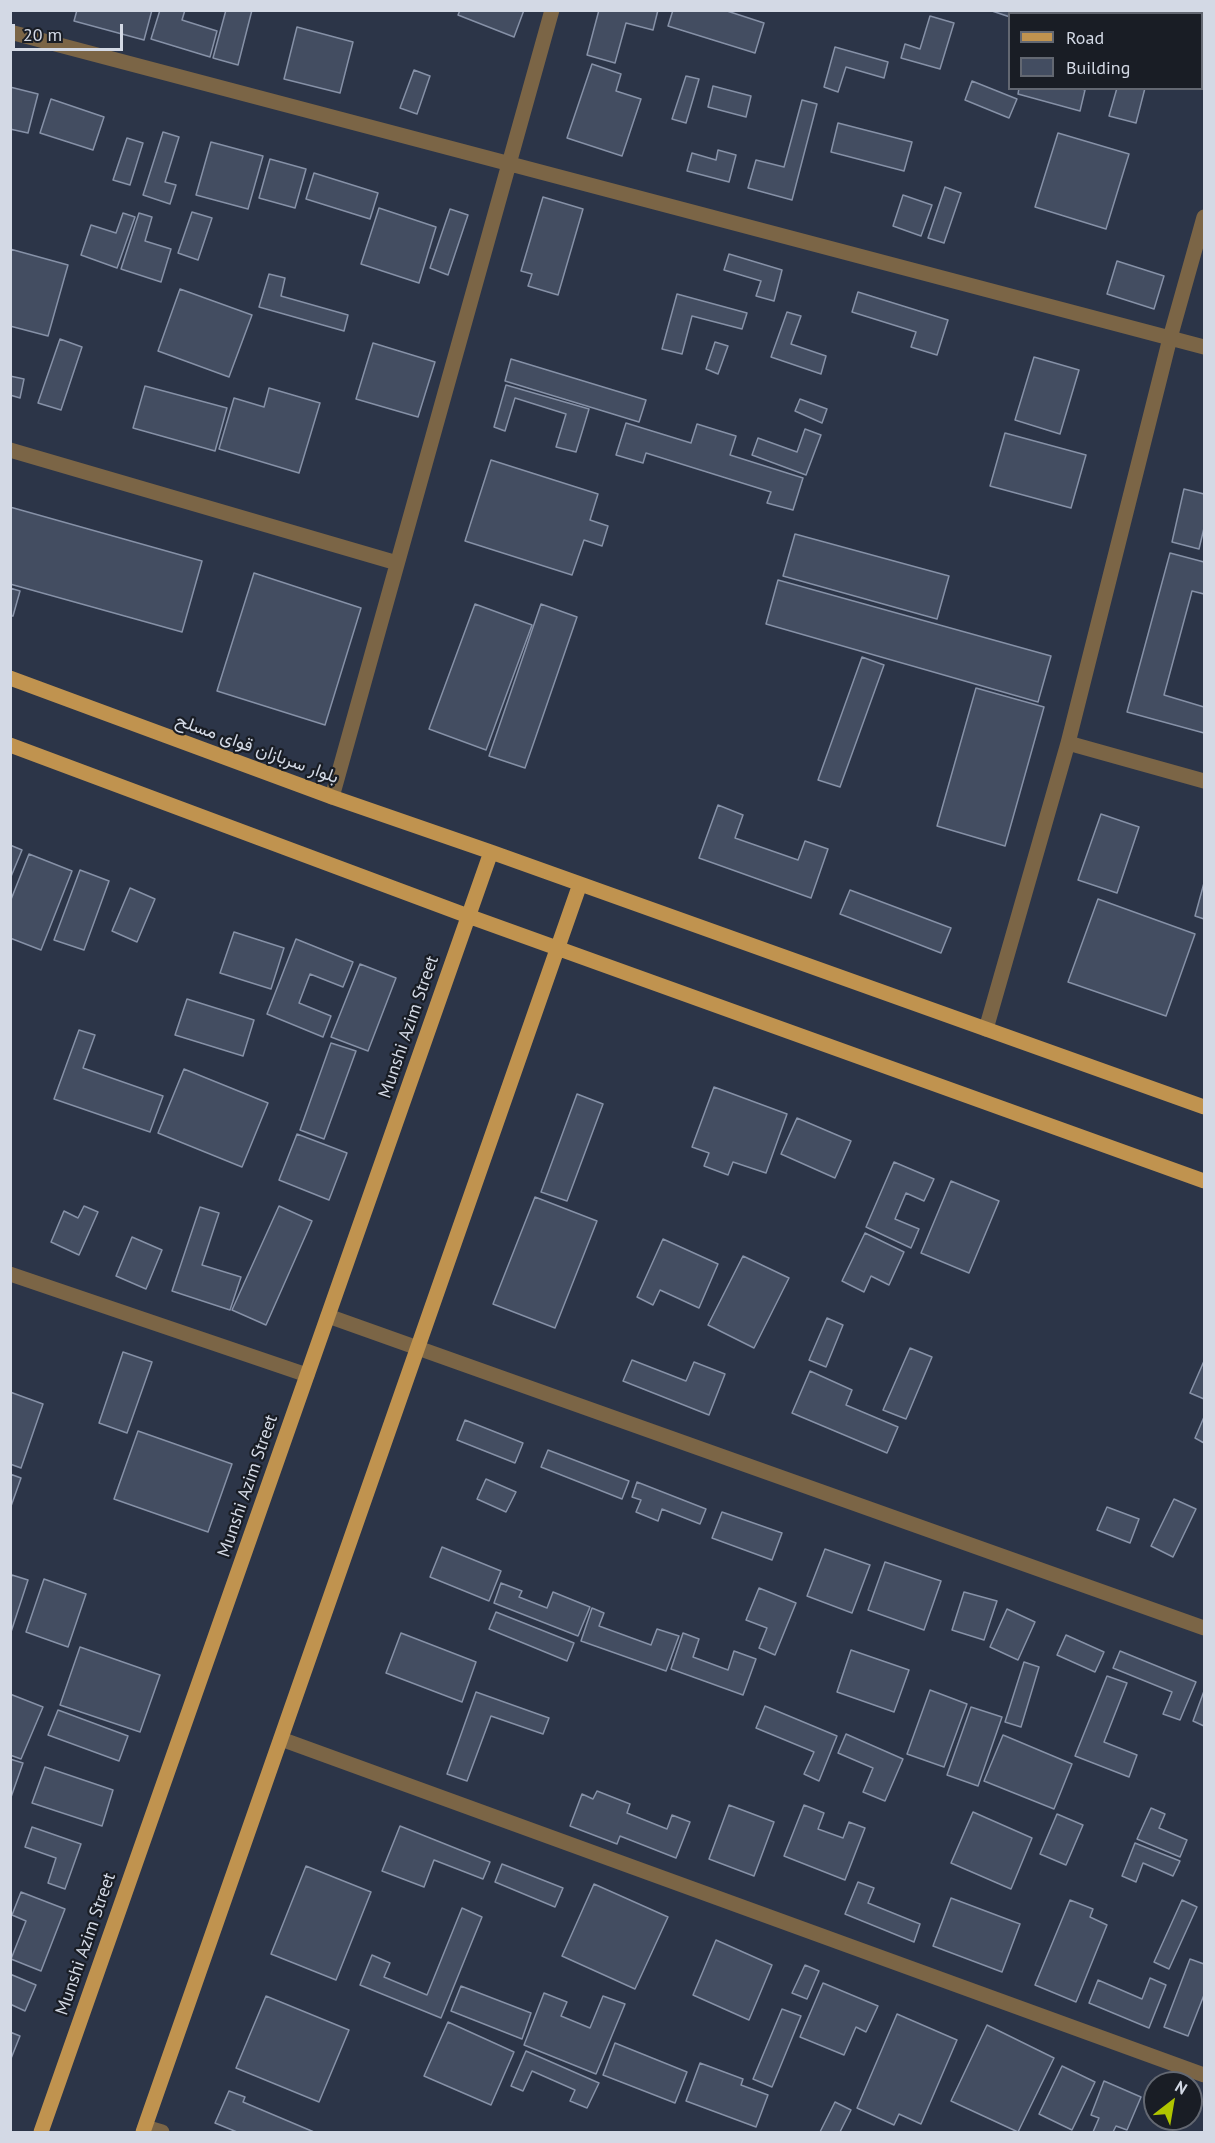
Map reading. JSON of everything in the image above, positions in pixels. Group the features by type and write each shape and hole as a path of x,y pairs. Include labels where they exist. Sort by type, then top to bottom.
{"main road":[{"name":"بلوار سربازان قوای مسلح","path":"10,678 332,798 491,852 1204,1107"},
{"path":"10,745 468,916 1204,1181"},
{"name":"Munshi Azim Street","path":"41,2133 491,852"},
{"path":"144,2130 580,884"}],"street":[{"path":"332,798 552,10"},
{"path":"10,32 1204,347"},
{"path":"986,1029 1068,743 1170,338 1204,217"},
{"path":"10,450 397,563"},
{"path":"1068,743 1204,781"},
{"path":"10,1274 307,1375"},
{"path":"327,1316 1204,1628"},
{"path":"281,1739 1204,2075"},
{"path":"144,2130 162,2133"}],"building":[{"path":"77,10 152,10 144,40 74,21"},
{"path":"160,10 185,10 182,20 217,31 210,57 151,39"},
{"path":"226,10 252,10 238,65 213,58"},
{"path":"460,10 524,10 514,37 458,15"},
{"path":"599,10 658,10 653,30 626,23 615,63 587,55"},
{"path":"673,10 724,10 764,23 755,53 668,26"},
{"path":"989,10 1034,10 1034,12 1008,12 1008,16"},
{"path":"1137,10 1165,10 1164,12 1136,12"},
{"path":"930,16 954,23 940,69 901,58 905,44 920,49"},
{"path":"297,27 353,42 340,93 284,79"},
{"path":"835,47 888,62 884,78 846,67 838,92 824,87"},
{"path":"592,64 621,74 616,91 641,99 622,156 567,138"},
{"path":"414,70 430,76 417,114 400,108"},
{"path":"686,76 699,79 686,123 672,119"},
{"path":"972,81 1017,99 1009,118 965,100"},
{"path":"713,86 751,96 746,117 708,107"},
{"path":"10,87 38,94 28,133 10,129"},
{"path":"1019,90 1085,90 1080,111 1018,94"},
{"path":"1116,90 1144,90 1136,123 1109,116"},
{"path":"51,99 104,117 93,150 40,133"},
{"path":"802,100 817,104 792,200 748,188 756,160 784,167"},
{"path":"838,123 912,142 904,171 831,152"},
{"path":"163,132 179,137 165,182 176,185 170,204 143,195"},
{"path":"1058,133 1129,154 1106,229 1035,207"},
{"path":"127,138 143,143 130,185 113,180"},
{"path":"211,142 263,156 248,209 196,195"},
{"path":"718,150 736,155 729,182 687,171 692,153 716,160"},
{"path":"270,159 306,169 295,208 259,198"},
{"path":"314,173 378,193 370,219 306,199"},
{"path":"945,187 961,193 944,243 928,238"},
{"path":"903,195 932,205 921,236 893,226"},
{"path":"543,197 583,209 558,295 528,286 532,274 521,271"},
{"path":"379,208 436,227 419,283 361,264"},
{"path":"450,209 468,215 448,275 430,268"},
{"path":"192,212 212,218 198,260 178,253"},
{"path":"123,213 135,217 117,268 81,255 91,225 116,233"},
{"path":"139,213 152,217 145,241 171,249 161,282 121,269"},
{"path":"10,249 68,265 48,336 10,326"},
{"path":"729,254 782,270 774,301 756,296 761,281 724,270"},
{"path":"1117,261 1164,276 1154,309 1107,294"},
{"path":"269,274 285,278 281,296 348,315 344,331 259,307"},
{"path":"180,289 252,315 229,377 158,351"},
{"path":"858,292 948,320 937,355 911,347 916,332 852,312"},
{"path":"677,294 747,313 742,329 692,316 682,354 662,349"},
{"path":"787,312 801,316 791,344 826,356 821,374 771,357"},
{"path":"60,339 82,347 61,410 38,403"},
{"path":"715,342 728,346 718,374 706,369"},
{"path":"373,343 435,362 418,417 356,399"},
{"path":"1034,357 1079,370 1060,434 1015,420"},
{"path":"511,359 646,400 639,422 505,381"},
{"path":"10,376 24,379 20,398 10,395"},
{"path":"506,385 589,409 576,452 556,447 566,414 515,398 505,431 494,427"},
{"path":"145,386 227,408 215,451 133,428"},
{"path":"269,388 320,403 299,473 219,449 234,398 264,407"},
{"path":"800,399 827,409 822,423 795,411"},
{"path":"626,423 691,443 697,424 736,436 730,455 803,478 793,510 767,503 771,492 646,453 643,463 616,455"},
{"path":"805,429 821,435 806,475 752,455 758,438 797,452"},
{"path":"1005,433 1086,455 1071,508 990,486"},
{"path":"491,460 598,494 590,520 608,526 602,546 584,540 572,575 465,541"},
{"path":"1184,489 1204,494 1204,528 1199,549 1172,542"},
{"path":"10,507 202,561 182,632 10,584"},
{"path":"795,534 949,576 937,619 783,576"},
{"path":"1170,553 1204,562 1204,594 1192,591 1164,695 1204,707 1204,733 1127,712"},
{"path":"254,573 361,608 325,725 217,691"},
{"path":"778,580 1051,656 1038,702 766,624"},
{"path":"10,588 20,591 13,616 10,616"},
{"path":"475,604 532,625 486,750 429,729"},
{"path":"541,604 577,617 525,768 489,756"},
{"path":"862,657 884,665 840,787 818,780"},
{"path":"976,688 1044,707 1005,846 937,826"},
{"path":"718,805 743,815 735,838 798,860 805,841 828,849 811,898 699,858"},
{"path":"1101,814 1139,827 1117,893 1078,880"},
{"path":"10,845 22,850 10,879"},
{"path":"29,854 72,871 41,950 10,938 10,902"},
{"path":"80,870 109,881 84,950 54,940"},
{"path":"1204,883 1204,919 1195,916"},
{"path":"130,888 155,899 137,942 112,931"},
{"path":"850,890 951,928 941,953 840,914"},
{"path":"1098,899 1195,934 1166,1016 1068,982"},
{"path":"234,932 284,948 271,989 220,973"},
{"path":"296,939 353,962 343,987 310,974 299,1003 331,1016 323,1037 267,1014"},
{"path":"360,964 396,978 368,1051 331,1037"},
{"path":"187,999 254,1020 243,1056 175,1035"},
{"path":"79,1030 95,1035 83,1068 163,1096 150,1132 54,1099"},
{"path":"331,1043 356,1051 324,1139 300,1130"},
{"path":"184,1069 268,1103 242,1167 158,1133"},
{"path":"714,1087 787,1114 766,1173 733,1162 728,1175 704,1166 709,1153 692,1147"},
{"path":"577,1094 603,1104 567,1201 541,1192"},
{"path":"797,1118 851,1141 835,1178 781,1154"},
{"path":"297,1134 347,1153 329,1200 279,1180"},
{"path":"894,1162 934,1179 924,1201 906,1193 895,1219 919,1229 911,1248 866,1227"},
{"path":"951,1181 999,1201 969,1273 921,1253"},
{"path":"535,1197 597,1221 555,1328 493,1304"},
{"path":"84,1206 98,1212 79,1255 51,1242 64,1211 78,1218"},
{"path":"279,1206 312,1221 266,1325 232,1310"},
{"path":"200,1207 219,1213 202,1265 241,1277 230,1310 172,1291"},
{"path":"865,1233 904,1252 889,1285 871,1276 864,1292 842,1281"},
{"path":"132,1237 162,1250 146,1289 116,1276"},
{"path":"663,1239 718,1264 699,1308 660,1290 653,1305 637,1297"},
{"path":"743,1256 789,1278 754,1348 708,1325"},
{"path":"827,1318 843,1325 826,1367 809,1360"},
{"path":"910,1348 932,1357 906,1419 883,1410"},
{"path":"123,1352 152,1362 127,1433 99,1423"},
{"path":"632,1360 686,1381 694,1362 725,1374 709,1415 623,1381"},
{"path":"1204,1361 1204,1399 1190,1393"},
{"path":"810,1371 852,1390 846,1405 898,1427 887,1453 792,1413"},
{"path":"10,1392 43,1404 21,1468 10,1464"},
{"path":"1204,1417 1204,1443 1195,1438"},
{"path":"465,1420 523,1443 515,1463 457,1440"},
{"path":"138,1431 232,1464 208,1532 114,1499"},
{"path":"548,1450 629,1481 622,1499 541,1467"},
{"path":"10,1474 21,1478 10,1509"},
{"path":"486,1479 516,1492 506,1512 477,1499"},
{"path":"637,1482 706,1509 700,1524 662,1509 658,1521 636,1512 641,1500 632,1497"},
{"path":"1174,1499 1196,1509 1173,1557 1151,1546"},
{"path":"1107,1507 1139,1519 1130,1543 1097,1530"},
{"path":"722,1512 782,1533 772,1560 712,1538"},
{"path":"442,1547 501,1571 489,1601 430,1577"},
{"path":"825,1549 870,1565 852,1613 807,1596"},
{"path":"885,1562 941,1581 924,1630 868,1610"},
{"path":"12,1575 28,1580 11,1632 10,1581"},
{"path":"44,1579 86,1594 68,1647 26,1632"},
{"path":"501,1583 522,1591 519,1597 547,1608 553,1592 590,1607 578,1636 494,1603"},
{"path":"759,1588 796,1603 775,1655 759,1648 767,1628 746,1620"},
{"path":"964,1592 997,1601 984,1640 952,1630"},
{"path":"592,1608 604,1613 599,1626 651,1645 657,1629 679,1636 666,1671 581,1641"},
{"path":"1007,1609 1035,1622 1018,1660 990,1647"},
{"path":"496,1612 574,1643 567,1661 489,1629"},
{"path":"401,1633 476,1662 462,1702 386,1673"},
{"path":"683,1633 699,1639 693,1657 728,1670 734,1651 756,1659 743,1695 671,1669"},
{"path":"1066,1635 1104,1652 1095,1672 1057,1655"},
{"path":"80,1647 160,1675 140,1732 60,1705"},
{"path":"851,1650 909,1670 894,1712 837,1692"},
{"path":"1120,1651 1196,1682 1180,1720 1163,1714 1172,1692 1113,1668"},
{"path":"1024,1662 1039,1667 1021,1727 1005,1722"},
{"path":"1107,1676 1127,1683 1104,1742 1137,1755 1129,1777 1075,1756"},
{"path":"930,1690 967,1704 944,1767 907,1754"},
{"path":"1204,1691 1204,1726 1193,1721"},
{"path":"476,1692 549,1718 543,1734 491,1716 467,1781 447,1774"},
{"path":"10,1694 43,1707 21,1759 10,1755"},
{"path":"765,1706 837,1736 819,1781 804,1774 814,1752 756,1728"},
{"path":"971,1707 1002,1717 978,1786 947,1775"},
{"path":"58,1710 128,1736 119,1761 48,1735"},
{"path":"846,1734 903,1759 885,1801 863,1792 873,1768 838,1753"},
{"path":"1003,1735 1072,1764 1054,1809 984,1781"},
{"path":"10,1759 23,1763 10,1800"},
{"path":"45,1767 113,1790 102,1826 32,1803"},
{"path":"597,1791 630,1804 627,1813 667,1829 672,1815 690,1822 676,1858 620,1836 617,1844 570,1826 582,1794 593,1799"},
{"path":"729,1805 774,1822 754,1876 709,1859"},
{"path":"804,1805 824,1813 818,1829 843,1838 849,1822 865,1828 845,1880 784,1856"},
{"path":"1151,1808 1165,1814 1159,1828 1187,1840 1180,1857 1137,1839"},
{"path":"973,1812 1032,1838 1011,1889 951,1863"},
{"path":"1057,1814 1083,1825 1066,1865 1040,1854"},
{"path":"400,1826 490,1862 483,1879 434,1860 424,1887 382,1871"},
{"path":"32,1827 81,1844 65,1889 48,1883 56,1858 25,1847"},
{"path":"1135,1843 1180,1861 1173,1876 1143,1863 1136,1882 1122,1876"},
{"path":"502,1864 563,1888 555,1907 495,1882"},
{"path":"306,1866 371,1892 336,1980 271,1954"},
{"path":"858,1882 874,1888 868,1903 920,1924 914,1942 845,1914"},
{"path":"594,1884 668,1917 635,1989 562,1956"},
{"path":"21,1892 65,1909 41,1971 11,1959 26,1921 12,1915"},
{"path":"951,1898 1020,1924 1002,1972 933,1946"},
{"path":"1070,1900 1093,1909 1090,1917 1107,1925 1076,2002 1035,1985"},
{"path":"1182,1900 1197,1907 1169,1969 1154,1962"},
{"path":"462,1908 482,1917 441,2018 360,1985 372,1955 390,1963 384,1977 427,1995"},
{"path":"716,1940 772,1965 749,2020 693,1995"},
{"path":"1190,1959 1204,1964 1204,1995 1188,2036 1164,2027"},
{"path":"805,1965 819,1971 807,1999 792,1993"},
{"path":"10,1974 36,1985 25,2011 10,2004"},
{"path":"1150,1978 1166,1985 1149,2028 1089,2003 1098,1980 1142,1999"},
{"path":"823,1983 878,2006 866,2032 856,2027 844,2055 800,2037"},
{"path":"461,1986 531,2013 522,2039 451,2011"},
{"path":"544,1993 567,2002 561,2016 590,2028 603,1996 625,2004 596,2074 524,2045"},
{"path":"266,1996 349,2030 319,2102 236,2068"},
{"path":"782,2009 801,2016 772,2087 753,2079"},
{"path":"897,2014 957,2040 921,2124 899,2114 894,2125 857,2108"},
{"path":"448,2022 514,2052 491,2105 424,2076"},
{"path":"987,2025 1054,2058 1018,2132 951,2101"},
{"path":"10,2032 20,2036 10,2061"},
{"path":"615,2043 687,2072 675,2103 603,2075"},
{"path":"526,2051 599,2083 587,2108 570,2101 575,2090 532,2071 523,2091 511,2086"},
{"path":"700,2063 743,2079 741,2085 768,2095 756,2127 686,2101"},
{"path":"1062,2066 1095,2082 1072,2130 1039,2114"},
{"path":"1104,2081 1141,2097 1127,2130 1116,2126 1113,2132 1093,2132 1099,2118 1091,2115"},
{"path":"229,2091 245,2097 243,2102 314,2132 237,2132 215,2123"},
{"path":"835,2102 851,2110 840,2132 820,2132"}]}
